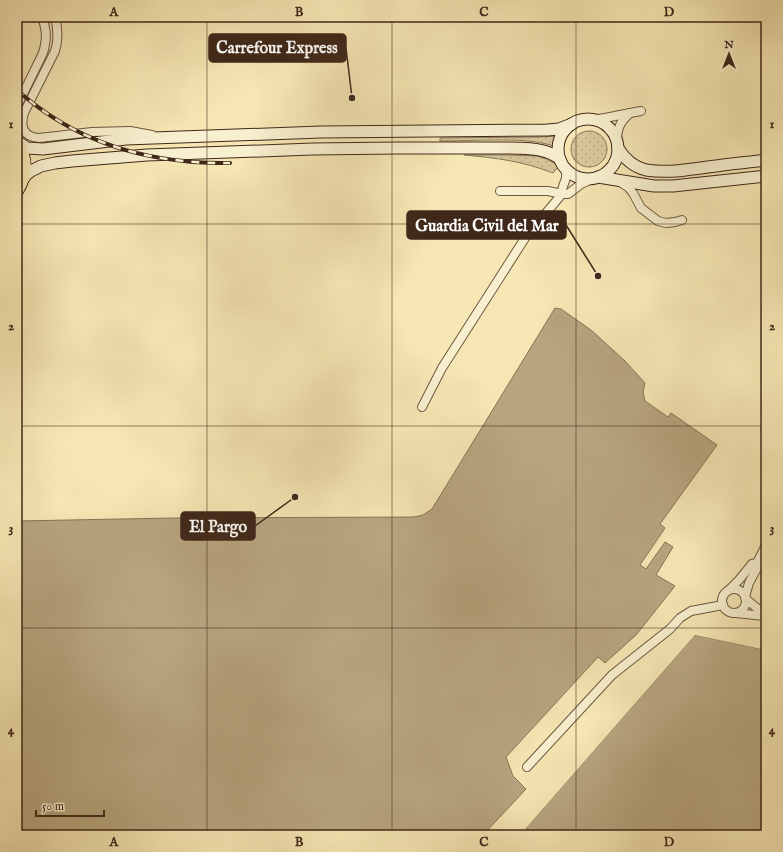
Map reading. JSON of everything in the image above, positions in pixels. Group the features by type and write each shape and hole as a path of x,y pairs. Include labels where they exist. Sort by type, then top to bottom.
{"main road":[{"path":"17,142 26,148 34,149 126,139 321,132 547,130 559,129 578,121 590,120 607,126 615,136 621,154 626,159 646,170 683,170 766,160"},
{"path":"562,164 558,150 560,138 572,124"},
{"path":"17,142 25,163 23,179"},
{"path":"595,178 613,166 616,160 617,145"},
{"path":"17,190 26,174 31,170 41,166 72,161 147,155 313,149 513,148 544,150 552,154 574,176 580,178 617,180 654,186 673,186 766,176"}],"street":[{"path":"17,106 46,44 45,27 42,17"},
{"path":"55,17 58,37 57,45 23,117 23,127 26,134 34,138 39,138 92,132 130,131 170,138"},
{"path":"590,120 641,110"},
{"path":"617,145 617,133 619,127 622,120 630,113"},
{"path":"422,407 442,368 525,238 562,194 561,189 566,180 566,174 562,164"},
{"path":"500,191 548,191 568,194 581,184 595,178"},
{"path":"617,180 633,193 641,208 658,220 666,223 682,220"},
{"path":"736,613 740,612 745,605 745,598 749,583 757,568 757,562 766,544"},
{"path":"757,562 752,564 723,597 722,601 723,605 732,613 764,616 766,614"},
{"path":"728,591 740,591 745,598 766,614"},
{"path":"527,766 612,675 670,629 680,618 691,611 723,605"}],"shaded area":[{"path":"589,131 602,136 607,149 602,162 589,167 576,162 571,149 576,136"},
{"path":"557,136 554,146 532,141 518,140 440,141 440,138"},
{"path":"464,155 537,156 554,163 558,167 553,173 509,161"},
{"path":"555,308 561,309 591,330 625,361 645,383 643,392 645,401 668,417 671,413 717,445 660,524 665,528 640,565 646,569 665,542 673,547 656,575 675,586 636,635 605,663 598,657 506,757 513,776 526,789 483,835 17,835 17,521 174,518 414,517 423,515 432,509"},
{"path":"695,635 766,650 766,835 520,835"}],"pier":[{"path":"693,633 766,648 766,650 695,635 520,835 518,835"}],"railway":[{"path":"17,90 54,118 94,139 116,147 161,158 195,162 230,163"}],"place":[{"name":"Carrefour Express","path":"352,98"},
{"name":"Guardia Civil del Mar","path":"598,276"},
{"name":"El Pargo","path":"295,497"}]}
